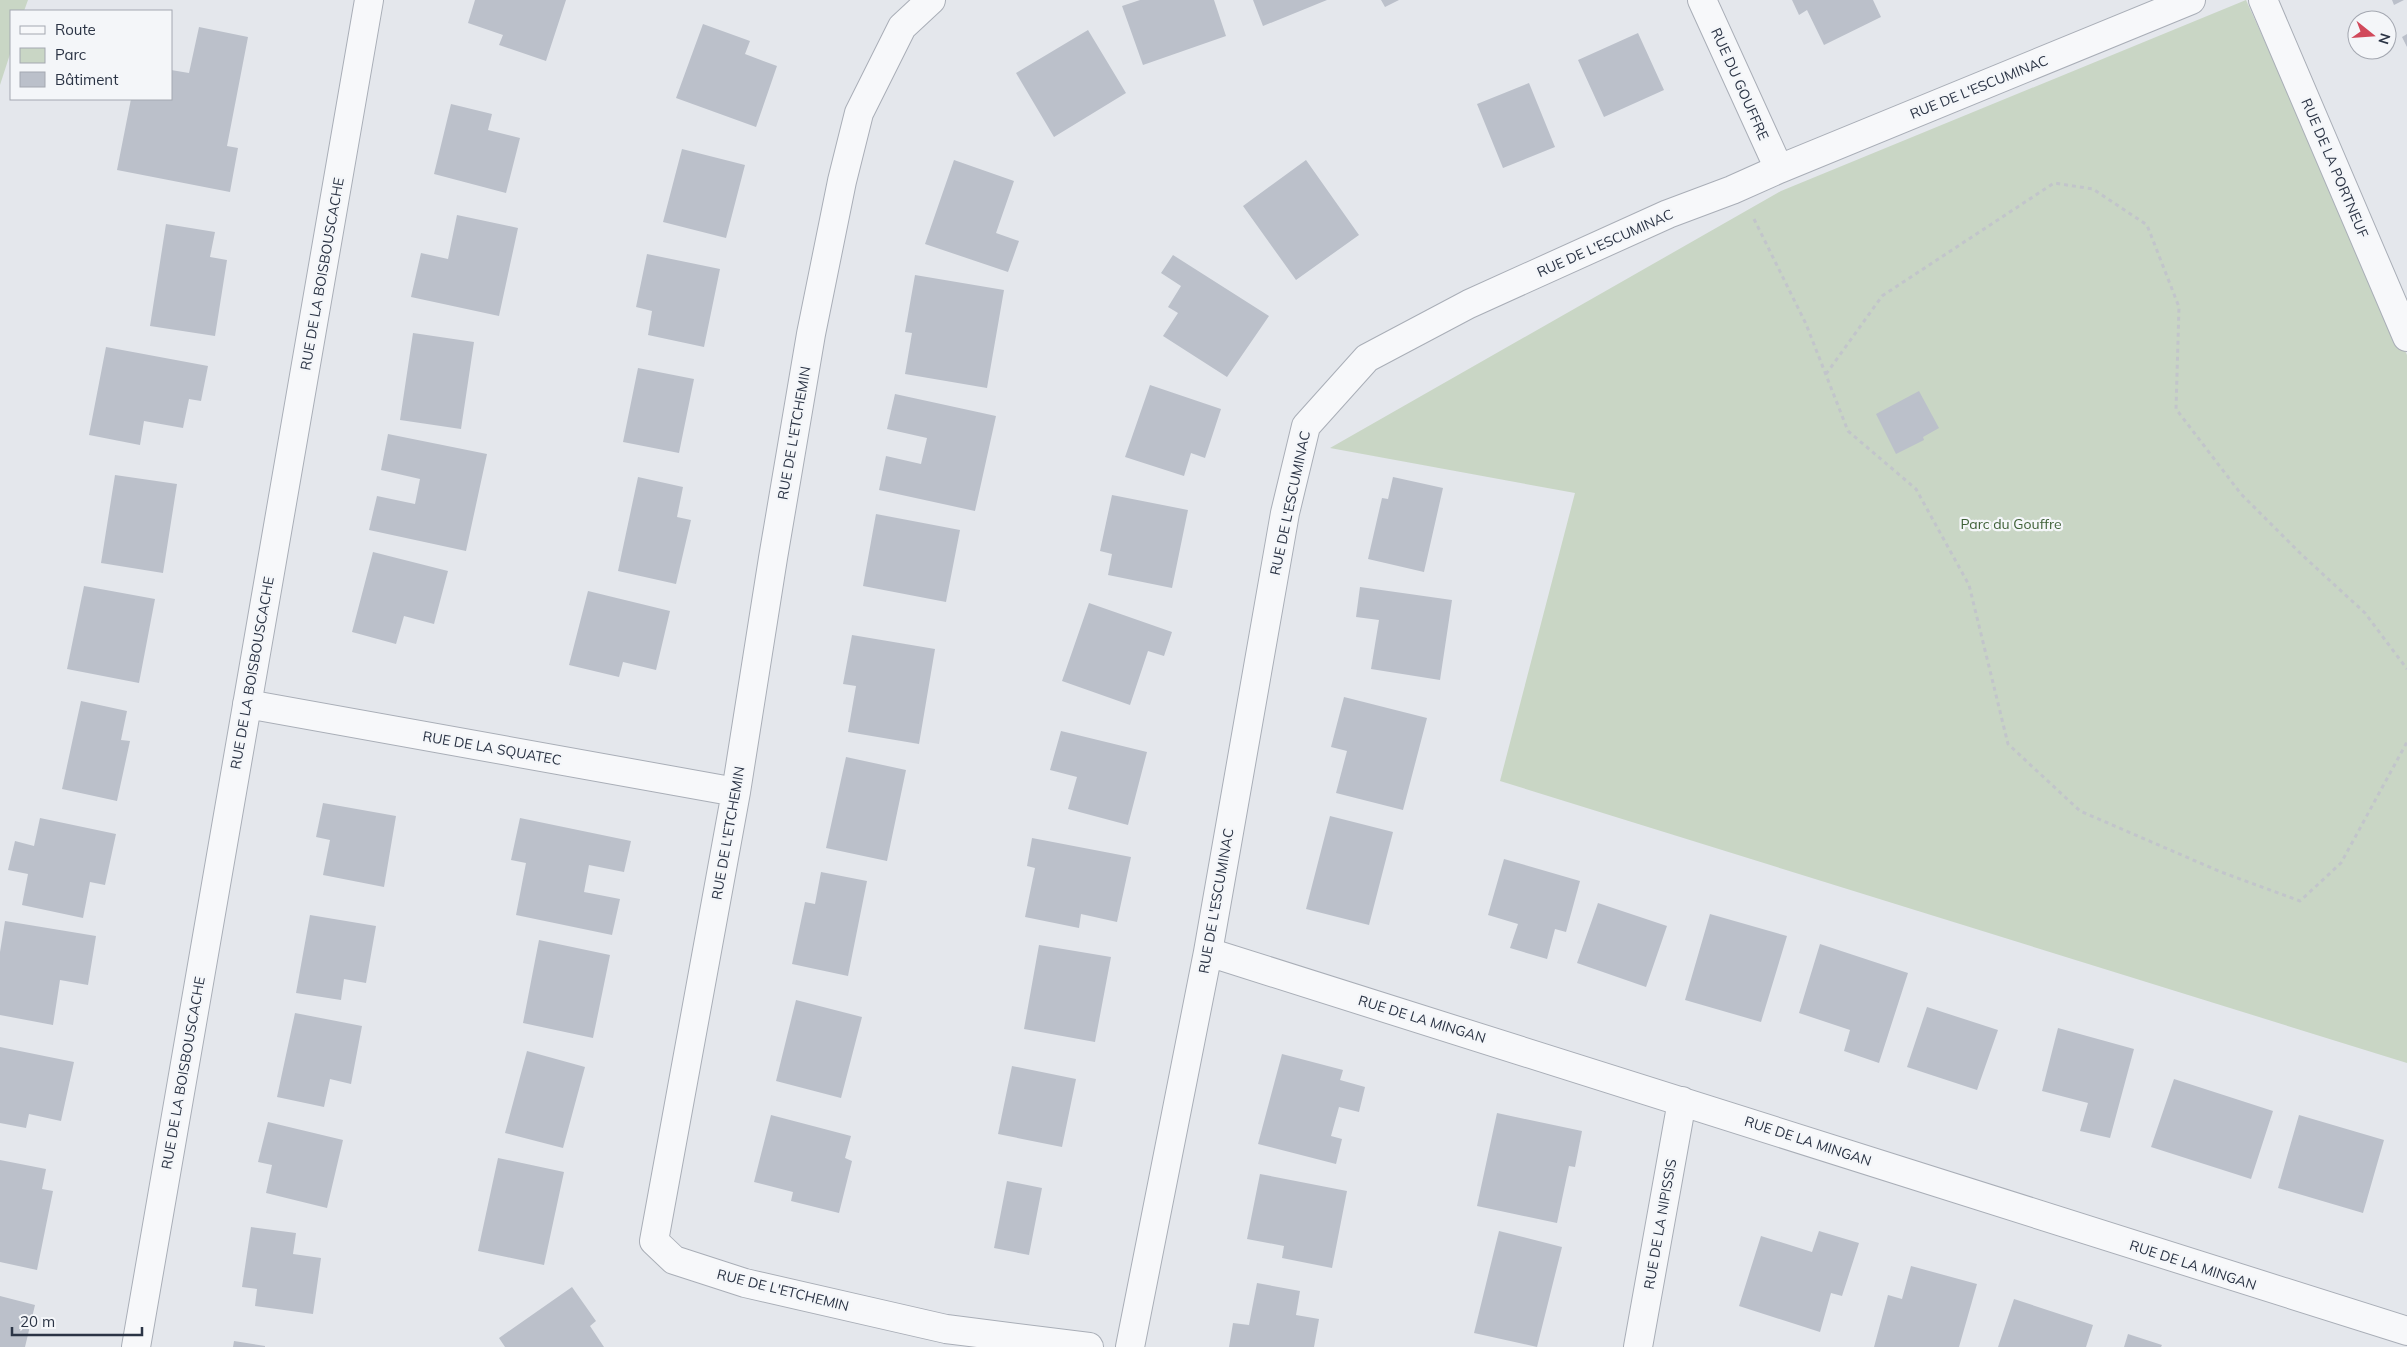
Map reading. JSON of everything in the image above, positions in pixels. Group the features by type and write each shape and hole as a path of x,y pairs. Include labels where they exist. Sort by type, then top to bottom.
{"street":[{"name":"RUE DE LA BOISBOUSCACHE","path":"136,1347 369,0"},
{"name":"RUE DE L'ETCHEMIN","path":"931,0 902,27 859,114 842,181 808,353 736,792 654,1241 674,1260 745,1283 946,1329 1089,1347"},
{"name":"RUE DU GOUFFRE","path":"1702,0 1779,168"},
{"name":"RUE DE L'ESCUMINAC","path":"1130,1347 1208,952 1285,513 1306,426 1367,358 1469,304 1668,214 1738,187 1779,168 2191,0"},
{"name":"RUE DE LA PORTNEUF","path":"2262,0 2407,337"},
{"name":"RUE DE LA SQUATEC","path":"247,704 736,792"},
{"name":"RUE DE LA MINGAN","path":"1208,952 2407,1331"},
{"name":"RUE DE LA NIPISSIS","path":"1638,1347 1682,1101"}],"path":[{"path":"1826,374 1882,296 2054,184 2093,189 2147,225 2179,307 2176,409 2241,494 2300,553 2365,613 2407,669"},
{"path":"1738,187 1806,324 1848,431 1916,489 1969,585 2008,744 2080,811 2221,872 2300,901 2341,862 2407,742"}],"green space":[{"path":"0,0 28,0 24,10 10,10 10,54 0,85"},
{"name":"Parc du Gouffre","path":"2246,0 2407,355 2407,1063 1500,781 1575,493 1330,448 1781,191"}],"building":[{"path":"475,0 566,0 546,61 499,45 503,35 468,23"},
{"path":"1140,0 1214,0 1226,36 1143,65 1122,6"},
{"path":"1253,0 1327,0 1263,26"},
{"path":"1381,0 1399,0 1385,7"},
{"path":"1792,0 1873,0 1881,17 1824,45 1807,10 1799,15"},
{"path":"2392,0 2404,0 2394,5"},
{"path":"703,24 750,41 745,54 777,66 756,127 676,98"},
{"path":"199,27 248,37 227,146 238,148 230,192 117,170 131,100 172,100 172,70 189,73"},
{"path":"1088,30 1126,93 1054,137 1016,73"},
{"path":"1638,33 1664,90 1604,117 1578,60"},
{"path":"2407,34 2407,47 2402,37"},
{"path":"1529,83 1555,147 1503,168 1477,104"},
{"path":"451,104 492,114 488,130 520,138 506,193 434,174"},
{"path":"682,149 745,165 726,238 663,222"},
{"path":"954,160 1014,181 996,233 1019,241 1008,272 925,244"},
{"path":"1306,160 1359,235 1296,280 1243,206"},
{"path":"457,215 518,228 499,316 411,297 421,253 448,259"},
{"path":"166,224 215,232 210,257 227,260 215,336 150,326"},
{"path":"647,254 720,269 704,347 648,335 652,311 636,307"},
{"path":"1173,255 1269,316 1227,377 1163,336 1178,313 1168,307 1181,286 1161,273"},
{"path":"915,275 1004,290 987,388 905,374 912,333 905,332"},
{"path":"413,333 474,342 461,429 400,420"},
{"path":"106,347 208,366 201,401 189,399 183,428 144,421 140,445 89,435"},
{"path":"638,368 694,379 679,453 623,442"},
{"path":"1150,385 1221,409 1205,458 1191,453 1184,476 1125,457"},
{"path":"1919,391 1939,428 1923,437 1924,440 1896,454 1876,414"},
{"path":"895,394 996,416 975,511 879,490 886,456 921,464 927,438 887,429"},
{"path":"388,434 487,454 466,551 369,530 377,496 415,504 420,479 381,470"},
{"path":"115,475 177,484 163,573 101,563"},
{"path":"638,477 683,487 677,517 691,520 676,584 618,571"},
{"path":"1393,477 1443,488 1424,572 1368,559 1382,498 1388,499"},
{"path":"1112,495 1188,510 1172,588 1108,575 1112,554 1100,551"},
{"path":"876,514 960,530 946,602 863,586"},
{"path":"373,552 448,571 434,624 404,616 396,644 352,632"},
{"path":"84,586 155,599 139,683 67,669"},
{"path":"1360,587 1452,600 1440,680 1371,669 1379,620 1356,617"},
{"path":"588,591 670,611 656,670 623,662 619,677 569,665"},
{"path":"1089,603 1172,632 1164,656 1148,651 1130,705 1062,681"},
{"path":"852,635 935,649 919,744 848,732 856,686 843,684"},
{"path":"1344,697 1427,718 1403,810 1336,793 1347,751 1331,747"},
{"path":"81,701 127,711 121,740 130,741 117,801 62,789"},
{"path":"1061,731 1147,752 1128,825 1068,809 1077,777 1050,770"},
{"path":"846,757 906,770 887,861 826,848"},
{"path":"323,803 396,816 384,887 323,875 330,840 316,837"},
{"path":"1330,816 1393,832 1369,925 1306,909"},
{"path":"40,818 116,834 105,885 90,882 83,918 22,905 28,874 8,870 15,841 34,846"},
{"path":"520,818 631,841 624,872 589,865 584,892 620,899 612,935 516,915 526,863 511,860"},
{"path":"1032,838 1131,857 1117,922 1081,914 1079,928 1025,917 1035,868 1027,866"},
{"path":"1504,859 1580,881 1566,932 1555,929 1547,959 1510,948 1518,924 1488,915"},
{"path":"821,872 867,881 848,976 792,964 805,902 815,904"},
{"path":"1598,903 1667,926 1646,987 1577,963"},
{"path":"1710,914 1787,936 1761,1022 1685,1000"},
{"path":"310,915 376,926 366,983 344,979 341,1000 296,993"},
{"path":"5,921 96,936 88,985 60,980 53,1025 0,1015 0,952"},
{"path":"539,940 610,955 593,1038 523,1023"},
{"path":"1820,944 1908,973 1879,1063 1844,1051 1850,1030 1799,1013"},
{"path":"1039,945 1111,957 1095,1042 1024,1029"},
{"path":"796,1000 862,1017 841,1098 776,1081"},
{"path":"1927,1007 1998,1030 1977,1090 1907,1067"},
{"path":"295,1013 362,1026 351,1084 330,1079 324,1107 277,1097"},
{"path":"2058,1028 2134,1049 2110,1138 2080,1131 2088,1103 2042,1091"},
{"path":"0,1047 74,1062 61,1121 29,1114 26,1128 0,1123"},
{"path":"527,1051 585,1067 563,1148 505,1133"},
{"path":"1282,1054 1343,1070 1340,1080 1365,1087 1359,1112 1339,1107 1331,1136 1342,1139 1336,1164 1258,1144"},
{"path":"1012,1066 1076,1079 1062,1147 998,1134"},
{"path":"2174,1079 2273,1111 2251,1179 2151,1147"},
{"path":"1497,1113 1582,1131 1575,1167 1569,1166 1557,1223 1477,1206"},
{"path":"771,1115 851,1136 845,1158 852,1161 839,1213 791,1201 793,1192 754,1182"},
{"path":"2299,1115 2384,1140 2363,1213 2278,1188"},
{"path":"268,1122 343,1140 327,1208 266,1193 272,1165 258,1162"},
{"path":"498,1158 564,1172 544,1265 478,1251"},
{"path":"0,1160 46,1169 42,1189 53,1191 37,1270 0,1262"},
{"path":"1260,1174 1347,1191 1332,1268 1282,1258 1284,1246 1247,1239"},
{"path":"1007,1181 1042,1188 1029,1255 994,1248"},
{"path":"251,1227 296,1233 293,1254 321,1258 313,1314 255,1306 257,1289 242,1287"},
{"path":"1499,1231 1562,1247 1537,1347 1474,1333"},
{"path":"1819,1231 1859,1243 1842,1296 1831,1293 1820,1332 1739,1306 1761,1236 1812,1252"},
{"path":"1911,1266 1977,1284 1959,1347 1874,1347 1888,1295 1902,1299"},
{"path":"1257,1283 1300,1291 1296,1315 1319,1319 1314,1347 1229,1347 1233,1323 1249,1325"},
{"path":"572,1287 596,1321 590,1326 604,1347 505,1347 499,1338"},
{"path":"0,1296 35,1305 25,1347 0,1347"},
{"path":"2014,1299 2093,1325 2086,1347 1998,1347"},
{"path":"2128,1334 2162,1345 2161,1347 2124,1347"},
{"path":"234,1341 265,1346 265,1347 233,1347"}]}
